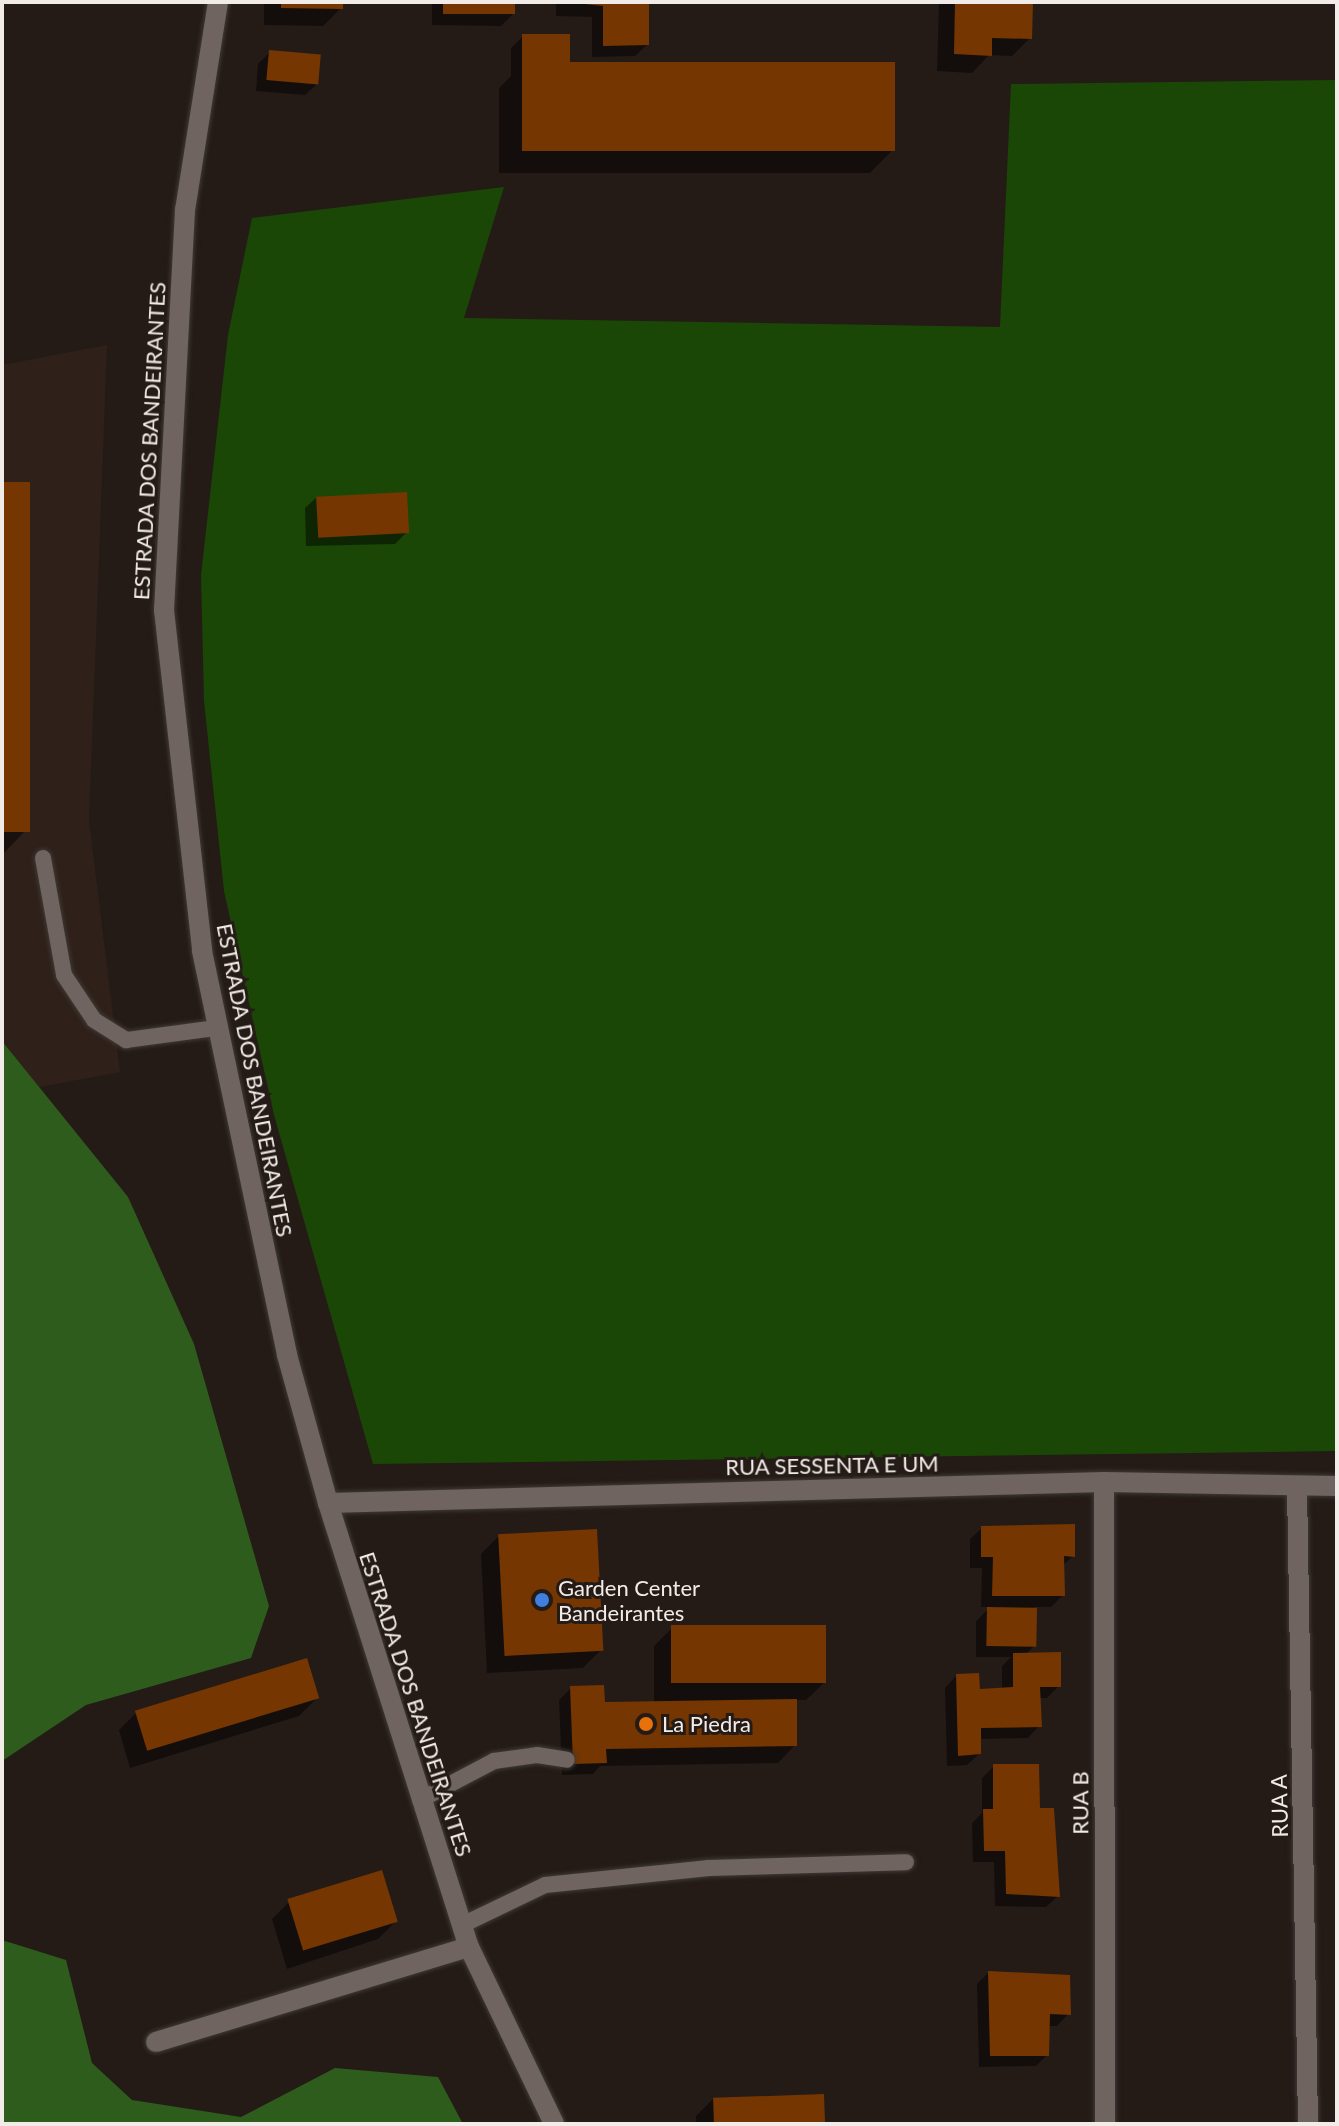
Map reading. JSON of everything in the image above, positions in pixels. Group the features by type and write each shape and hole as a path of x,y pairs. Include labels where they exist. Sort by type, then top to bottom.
{"street":[{"name":"ESTRADA DOS BANDEIRANTES","path":"218,2 185,210 164,610 202,951 287,1355 328,1503 469,1947 554,2124"},
{"name":"RUA SESSENTA E UM","path":"328,1503 1104,1482 1337,1486"},
{"name":"RUA B","path":"1104,1482 1105,2124"},
{"name":"RUA A","path":"1297,1487 1308,2124"},
{"path":"156,2042 469,1947"}],"lane":[{"path":"43,858 64,975 94,1020 126,1040 216,1028"},
{"path":"420,1800 494,1761 537,1755 567,1760"},
{"path":"462,1925 545,1885 709,1868 906,1862"}],"shaded area":[{"path":"107,345 89,821 120,1072 39,1087 2,1041 2,365"}],"green space":[{"path":"1337,80 1337,1451 373,1464 274,1115 224,891 204,701 201,575 228,335 252,218 504,187 464,318 1000,327 1011,84"},
{"path":"2,1041 128,1197 194,1344 269,1606 251,1658 86,1705 2,1761"},
{"path":"2,1940 66,1960 92,2063 132,2100 241,2117 335,2068 438,2077 463,2124 2,2124"}],"building":[{"path":"281,2 343,2 343,9 281,8"},
{"path":"443,2 515,2 515,14 443,14"},
{"path":"567,2 649,2 649,45 603,46 603,6"},
{"path":"955,2 1033,2 1032,39 992,38 992,56 954,54"},
{"path":"522,34 570,34 570,62 895,62 895,151 522,151"},
{"path":"269,50 321,55 318,84 266,80"},
{"path":"2,482 30,482 30,832 2,832"},
{"path":"407,492 409,533 318,538 316,497"},
{"path":"1075,1524 1075,1557 1064,1556 1065,1596 992,1596 993,1557 981,1557 981,1526"},
{"path":"597,1529 603,1651 505,1656 498,1534"},
{"path":"987,1607 1037,1608 1036,1647 986,1646"},
{"path":"671,1625 826,1625 826,1683 671,1683"},
{"path":"1061,1652 1061,1687 1040,1687 1042,1727 981,1728 981,1754 958,1756 956,1674 979,1673 980,1689 1013,1687 1013,1653"},
{"path":"307,1658 319,1698 147,1751 135,1711"},
{"path":"604,1685 605,1702 797,1699 797,1746 606,1749 607,1763 573,1764 570,1686"},
{"path":"993,1764 1039,1764 1040,1808 1054,1808 1060,1897 1006,1894 1005,1851 984,1851 983,1809 993,1809"},
{"path":"382,1870 398,1922 303,1951 287,1899"},
{"path":"988,1971 1070,1975 1071,2015 1050,2014 1049,2056 990,2056"},
{"path":"824,2094 825,2124 714,2124 713,2098"}],"place":[{"name":"Garden Center Bandeirantes","path":"542,1600"},
{"name":"La Piedra","path":"646,1724"}]}
